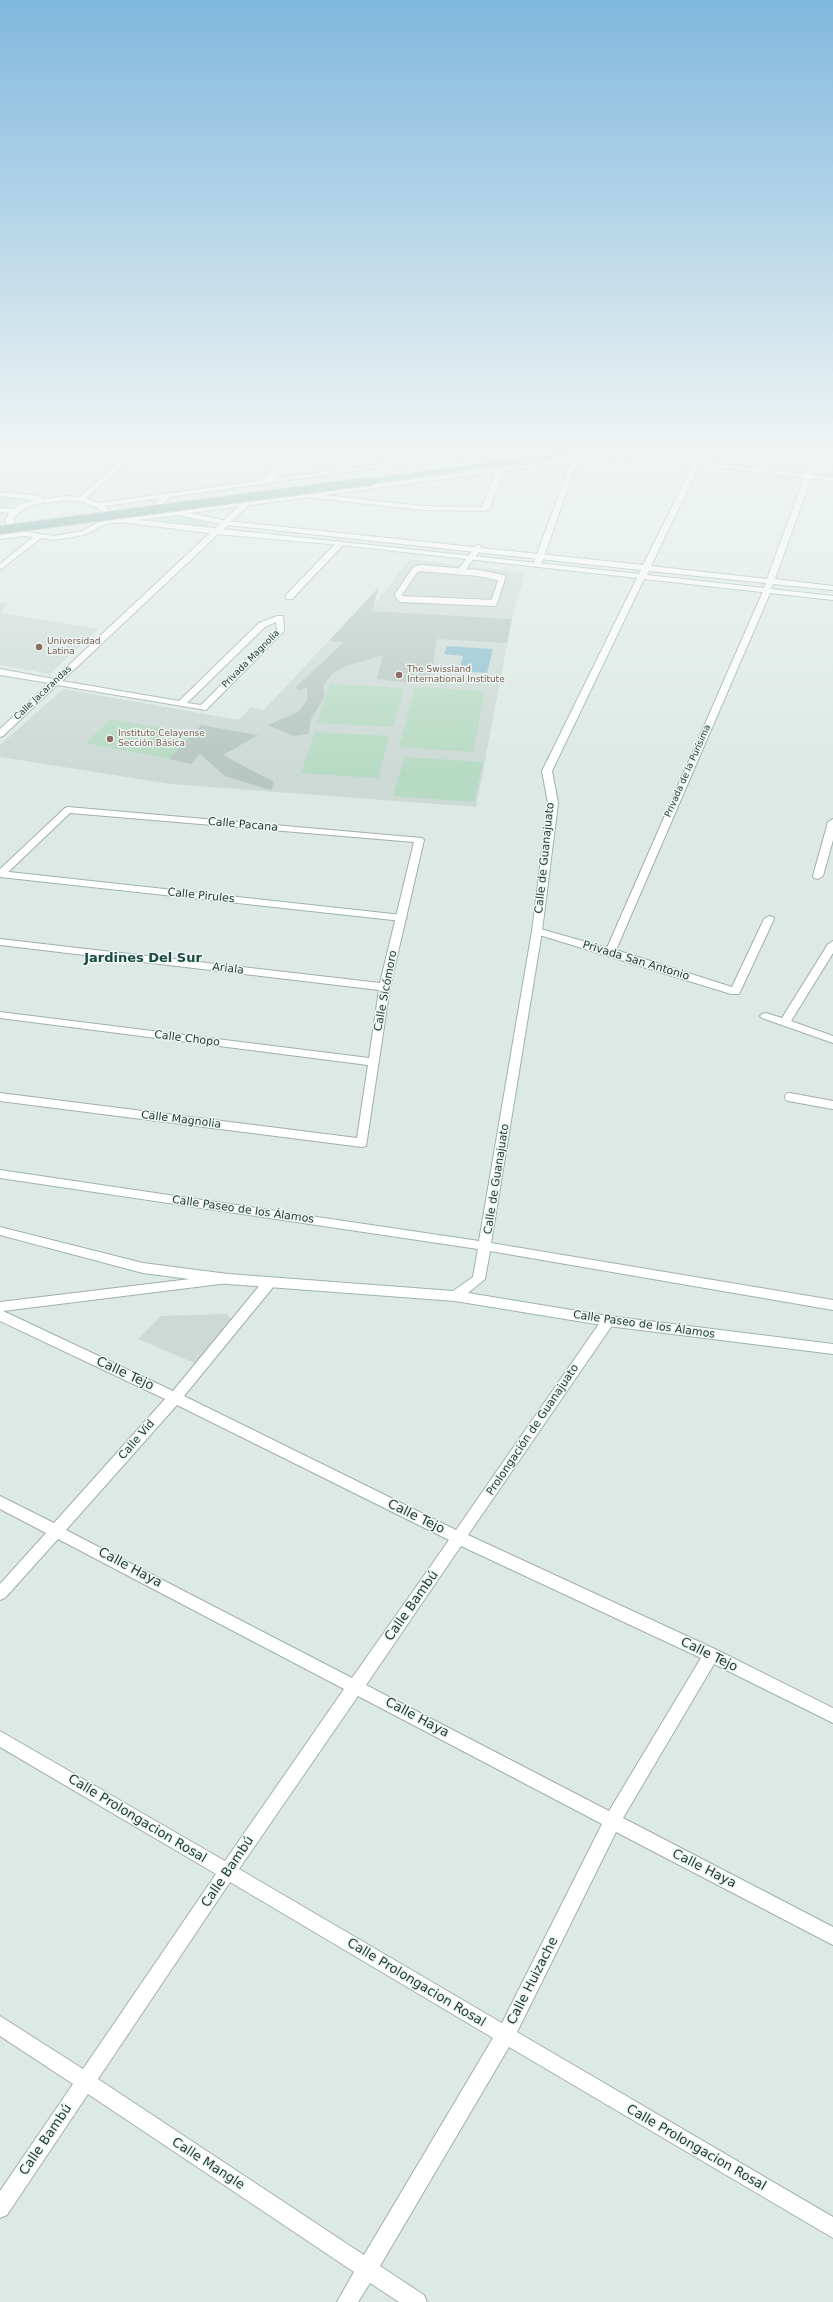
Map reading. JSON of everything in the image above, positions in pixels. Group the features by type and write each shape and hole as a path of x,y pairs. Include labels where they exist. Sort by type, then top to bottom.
{"street":[{"path":"0,568 9,560"},
{"name":"Calle Jacarandas","path":"0,734 185,560"},
{"path":"289,598 325,560"},
{"path":"495,560 833,598"},
{"path":"537,565 539,560"},
{"path":"586,560 833,588"},
{"name":"Calle de Guanajuato","path":"486,1246 537,931 553,803 547,771 652,560"},
{"name":"Privada de la Purísima","path":"610,952 767,591 779,560"},
{"name":"Privada Magnolia","path":"55,682 203,708 281,629 280,618 262,625 181,704"},
{"path":"226,660 248,663"},
{"path":"0,672 55,682"},
{"name":"Calle Pacana","path":"0,874 68,810 419,840"},
{"path":"818,876 833,822"},
{"name":"Calle Sicómoro","path":"362,1143 385,987 419,840"},
{"name":"Calle Pirules","path":"0,874 402,918"},
{"name":"Privada San Antonio","path":"537,931 610,952 735,992 769,919"},
{"name":"Ariala","path":"0,942 385,987"},
{"path":"785,1022 833,944"},
{"name":"Calle Chopo","path":"0,1015 374,1062"},
{"path":"766,1016 833,1040"},
{"name":"Calle Magnolia","path":"0,1097 362,1143"},
{"name":"Calle Paseo de los Álamos","path":"0,1174 486,1246 833,1305"},
{"name":"Calle Paseo de los Álamos","path":"0,1231 143,1268 269,1283 455,1296 608,1321 833,1349"},
{"path":"455,1296 479,1279 486,1246"},
{"path":"0,1307 228,1279"},
{"name":"Calle Vid","path":"0,1594 175,1398 269,1283"},
{"name":"Calle Tejo","path":"0,1315 175,1398 459,1538 711,1655 833,1716"},
{"name":"Prolongación de Guanajuato","path":"459,1538 608,1321"},
{"name":"Calle Haya","path":"0,1502 58,1530 612,1822 833,1936"},
{"name":"Calle Bambú","path":"0,2208 227,1872 459,1538"},
{"name":"Calle Huizache","path":"346,2302 506,2036 612,1822 711,1655"},
{"name":"Calle Prolongacion Rosal","path":"0,1738 833,2228"},
{"name":"Calle Mangle","path":"0,2024 417,2302"}],"lane":[{"path":"461,571 470,560"},
{"path":"420,568 461,571 502,578 494,603 489,604 402,599 398,595 415,570 420,568"},
{"path":"789,1097 833,1106"}],"shaded area":[{"name":"The Swissland International Institute","path":"408,560 421,560 525,573 512,619 476,807 171,784 0,757 0,745 63,689 239,720 251,707 264,710 361,606 373,607"},
{"name":"Universidad Latina","path":"0,603 7,604 1,613 98,629 50,674 0,665"},
{"path":"226,1314 234,1321 199,1365 138,1339 161,1316"}],"green space":[{"path":"330,684 404,688 393,727 317,723"},
{"path":"415,687 485,691 473,752 399,747"},
{"path":"111,719 193,734 169,759 86,743"},
{"path":"315,732 389,736 378,778 301,773"},
{"path":"405,757 483,762 474,802 393,796"}],"water":[{"path":"447,646 493,649 487,673 459,671 463,656 444,654"}],"building":[{"path":"379,587 372,611 512,619 507,643 437,639 431,675 424,680 411,683 377,679 383,655 347,666 333,673 324,684 324,698 311,719 309,734 293,736 268,725 298,712 307,700 307,687 299,691 296,687 344,642 329,641"},
{"path":"201,725 258,735 223,755 274,782 271,790 225,776 200,754 191,764 169,759"}],"place":[{"name":"Universidad Latina","path":"39,647"},
{"name":"The Swissland International Institute","path":"399,675"},
{"name":"Instituto Celayense Sección Básica","path":"110,739"}],"district":[{"name":"Jardines Del Sur","path":"143,959"}]}
